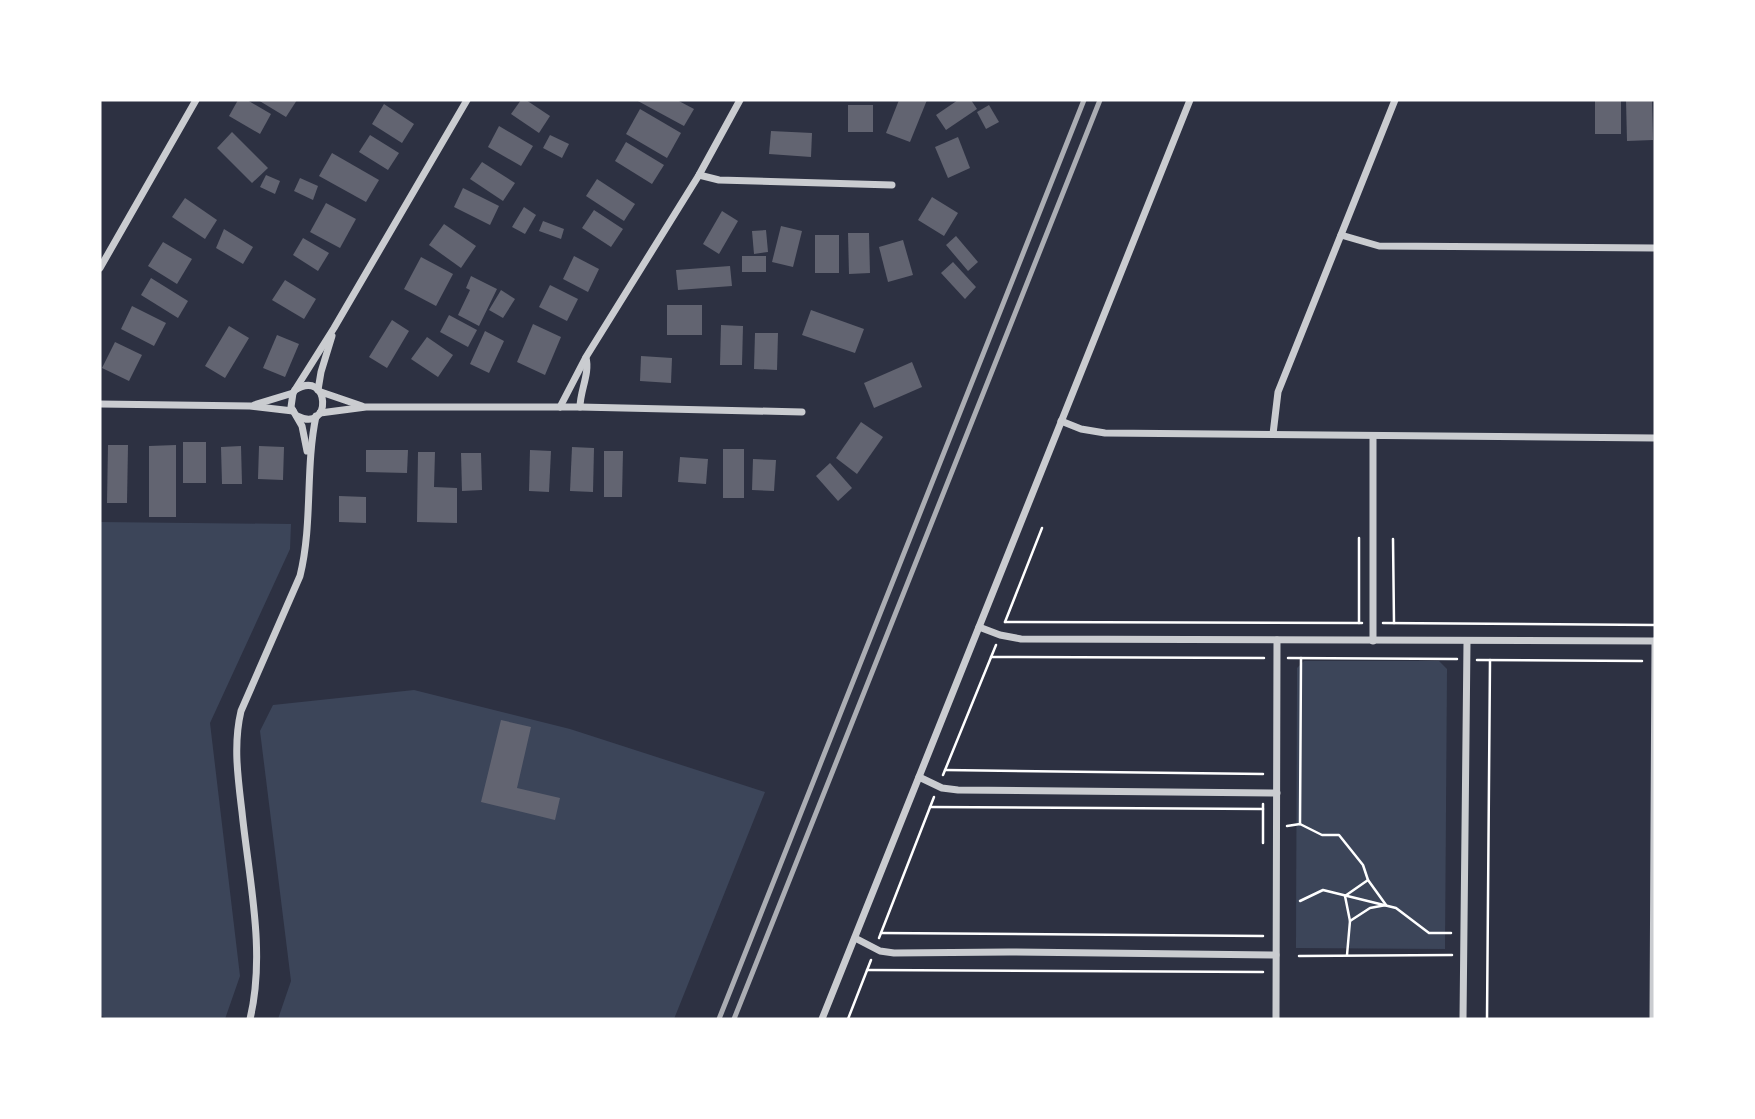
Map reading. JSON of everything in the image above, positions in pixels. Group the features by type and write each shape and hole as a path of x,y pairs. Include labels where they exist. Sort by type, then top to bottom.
{"street":[{"path":"100,268 196,100"},
{"path":"309,462 302,426 290,402 294,392 467,100"},
{"path":"560,407 586,357 699,174 740,100"},
{"path":"822,1019 1189,100"},
{"path":"1273,434 1278,392 1395,100"},
{"path":"699,174 719,180 891,185"},
{"path":"1341,235 1379,246 1655,248"},
{"path":"250,1019 256,992 257,942 238,780 236,731 241,711 300,576 306,553 309,462 318,415 324,402 319,391 321,372 334,328"},
{"path":"580,407 586,357"},
{"path":"250,406 309,386 366,407"},
{"path":"100,404 250,406 295,413 306,419 366,407 580,407 802,412"},
{"path":"1061,421 1081,429 1105,433 1655,438"},
{"path":"1373,436 1373,641"},
{"path":"979,627 1021,639 1655,641 1653,1019"},
{"path":"1276,1019 1278,640"},
{"path":"1463,1019 1467,642"},
{"path":"919,777 939,786 958,790 1277,793"},
{"path":"855,939 894,953 1276,955"}],"path":[{"path":"848,1019 1042,528"},
{"path":"1359,538 1359,623"},
{"path":"1393,539 1394,623"},
{"path":"1005,622 1655,625"},
{"path":"991,657 1655,661"},
{"path":"1300,824 1301,658"},
{"path":"1487,1019 1490,660"},
{"path":"945,770 1263,774"},
{"path":"930,807 1263,809"},
{"path":"1277,827 1300,824 1322,835 1339,835 1363,865 1368,880 1386,905"},
{"path":"1345,896 1368,880"},
{"path":"1300,901 1323,890 1401,910 1429,933 1452,933"},
{"path":"1345,896 1350,921 1347,955"},
{"path":"1350,921 1370,908 1386,905"},
{"path":"881,933 1263,936"},
{"path":"1299,956 1452,955"},
{"path":"867,970 1263,972"}],"shaded area":[{"path":"100,522 291,524 290,549 210,723 240,976 225,1019 108,1019 100,1015"},
{"path":"1304,661 1439,661 1447,669 1445,949 1296,948 1297,668"},
{"path":"414,690 570,729 765,792 674,1019 278,1019 291,981 260,731 273,705"}],"building":[{"path":"238,100 247,100 271,114 260,134 229,116"},
{"path":"258,100 297,100 286,117"},
{"path":"521,100 526,100 550,116 539,133 511,114"},
{"path":"636,100 677,100 694,109 684,126"},
{"path":"899,100 927,100 910,142 886,133"},
{"path":"958,100 971,100 977,109 946,130 936,115"},
{"path":"1595,100 1621,100 1621,134 1595,134"},
{"path":"1626,100 1652,100 1653,140 1627,141"},
{"path":"384,104 414,124 402,143 372,124"},
{"path":"848,105 873,105 873,132 848,132"},
{"path":"989,105 999,122 986,129 977,112"},
{"path":"640,109 681,133 667,158 626,134"},
{"path":"499,126 533,146 521,166 488,147"},
{"path":"771,131 812,133 811,157 769,154"},
{"path":"232,132 268,168 252,183 217,148"},
{"path":"370,135 399,153 388,170 359,152"},
{"path":"550,135 569,144 562,158 543,148"},
{"path":"958,137 970,168 948,178 935,147"},
{"path":"626,142 664,165 652,184 615,161"},
{"path":"332,153 379,180 366,202 319,176"},
{"path":"482,162 515,183 503,201 470,179"},
{"path":"266,175 280,181 275,194 260,187"},
{"path":"300,178 318,186 313,200 294,191"},
{"path":"597,179 635,204 624,221 586,196"},
{"path":"463,188 499,206 490,225 454,207"},
{"path":"932,197 958,213 944,236 918,220"},
{"path":"185,198 217,220 205,239 172,217"},
{"path":"326,203 356,219 340,248 310,232"},
{"path":"524,207 536,215 525,234 512,227"},
{"path":"594,210 623,229 611,247 582,228"},
{"path":"722,211 738,221 719,254 703,244"},
{"path":"543,221 564,229 561,239 539,231"},
{"path":"444,224 476,246 461,268 429,245"},
{"path":"781,226 802,231 793,267 772,262"},
{"path":"224,229 253,247 243,264 216,248"},
{"path":"766,230 768,252 754,254 752,231"},
{"path":"848,233 869,233 870,273 849,274"},
{"path":"815,235 839,235 839,273 815,273"},
{"path":"956,236 978,262 968,271 946,245"},
{"path":"303,238 329,253 318,271 293,255"},
{"path":"903,240 913,275 888,282 879,247"},
{"path":"163,242 192,259 177,284 148,266"},
{"path":"574,256 599,269 588,292 563,279"},
{"path":"742,256 766,256 766,272 742,272"},
{"path":"421,257 453,274 436,306 404,289"},
{"path":"953,262 976,287 965,299 941,273"},
{"path":"730,266 732,286 678,290 676,270"},
{"path":"471,276 497,289 479,326 458,315 470,290 466,288"},
{"path":"151,278 188,301 178,318 141,295"},
{"path":"285,280 316,299 304,319 272,300"},
{"path":"550,285 578,299 567,321 539,307"},
{"path":"501,290 515,299 503,318 489,310"},
{"path":"667,305 702,305 702,335 667,335"},
{"path":"132,306 166,323 154,346 121,329"},
{"path":"811,310 864,329 855,353 802,335"},
{"path":"449,315 477,330 468,347 440,332"},
{"path":"392,320 409,331 387,368 369,357"},
{"path":"533,324 561,337 545,375 517,362"},
{"path":"721,325 743,326 742,365 720,365"},
{"path":"229,326 249,338 225,378 205,366"},
{"path":"485,331 504,341 489,373 470,364"},
{"path":"755,333 778,333 777,370 754,369"},
{"path":"277,335 299,344 285,377 263,368"},
{"path":"427,337 453,355 438,377 411,359"},
{"path":"115,342 142,355 129,381 102,368"},
{"path":"641,356 672,358 671,383 640,381"},
{"path":"912,362 922,387 874,408 864,383"},
{"path":"861,422 883,437 857,474 836,458"},
{"path":"183,442 206,442 206,483 183,483"},
{"path":"108,445 128,445 127,503 107,503"},
{"path":"176,445 176,517 149,517 149,446"},
{"path":"241,446 242,484 222,484 221,447"},
{"path":"259,446 284,447 283,480 258,479"},
{"path":"572,447 594,448 593,492 570,491"},
{"path":"723,449 744,449 744,498 723,498"},
{"path":"366,450 408,450 407,473 366,472"},
{"path":"530,450 551,451 549,492 529,491"},
{"path":"604,451 623,451 622,497 604,497"},
{"path":"418,452 435,452 434,487 457,488 457,523 417,522"},
{"path":"461,453 481,453 482,490 462,491"},
{"path":"680,457 708,459 706,484 678,482"},
{"path":"753,459 776,460 774,491 752,490"},
{"path":"830,463 852,488 838,501 816,476"},
{"path":"339,496 366,497 366,523 339,522"},
{"path":"501,720 531,727 517,788 560,798 555,820 481,802"}],"railway":[{"path":"719,1019 1084,100"},
{"path":"734,1019 1100,100"}]}
